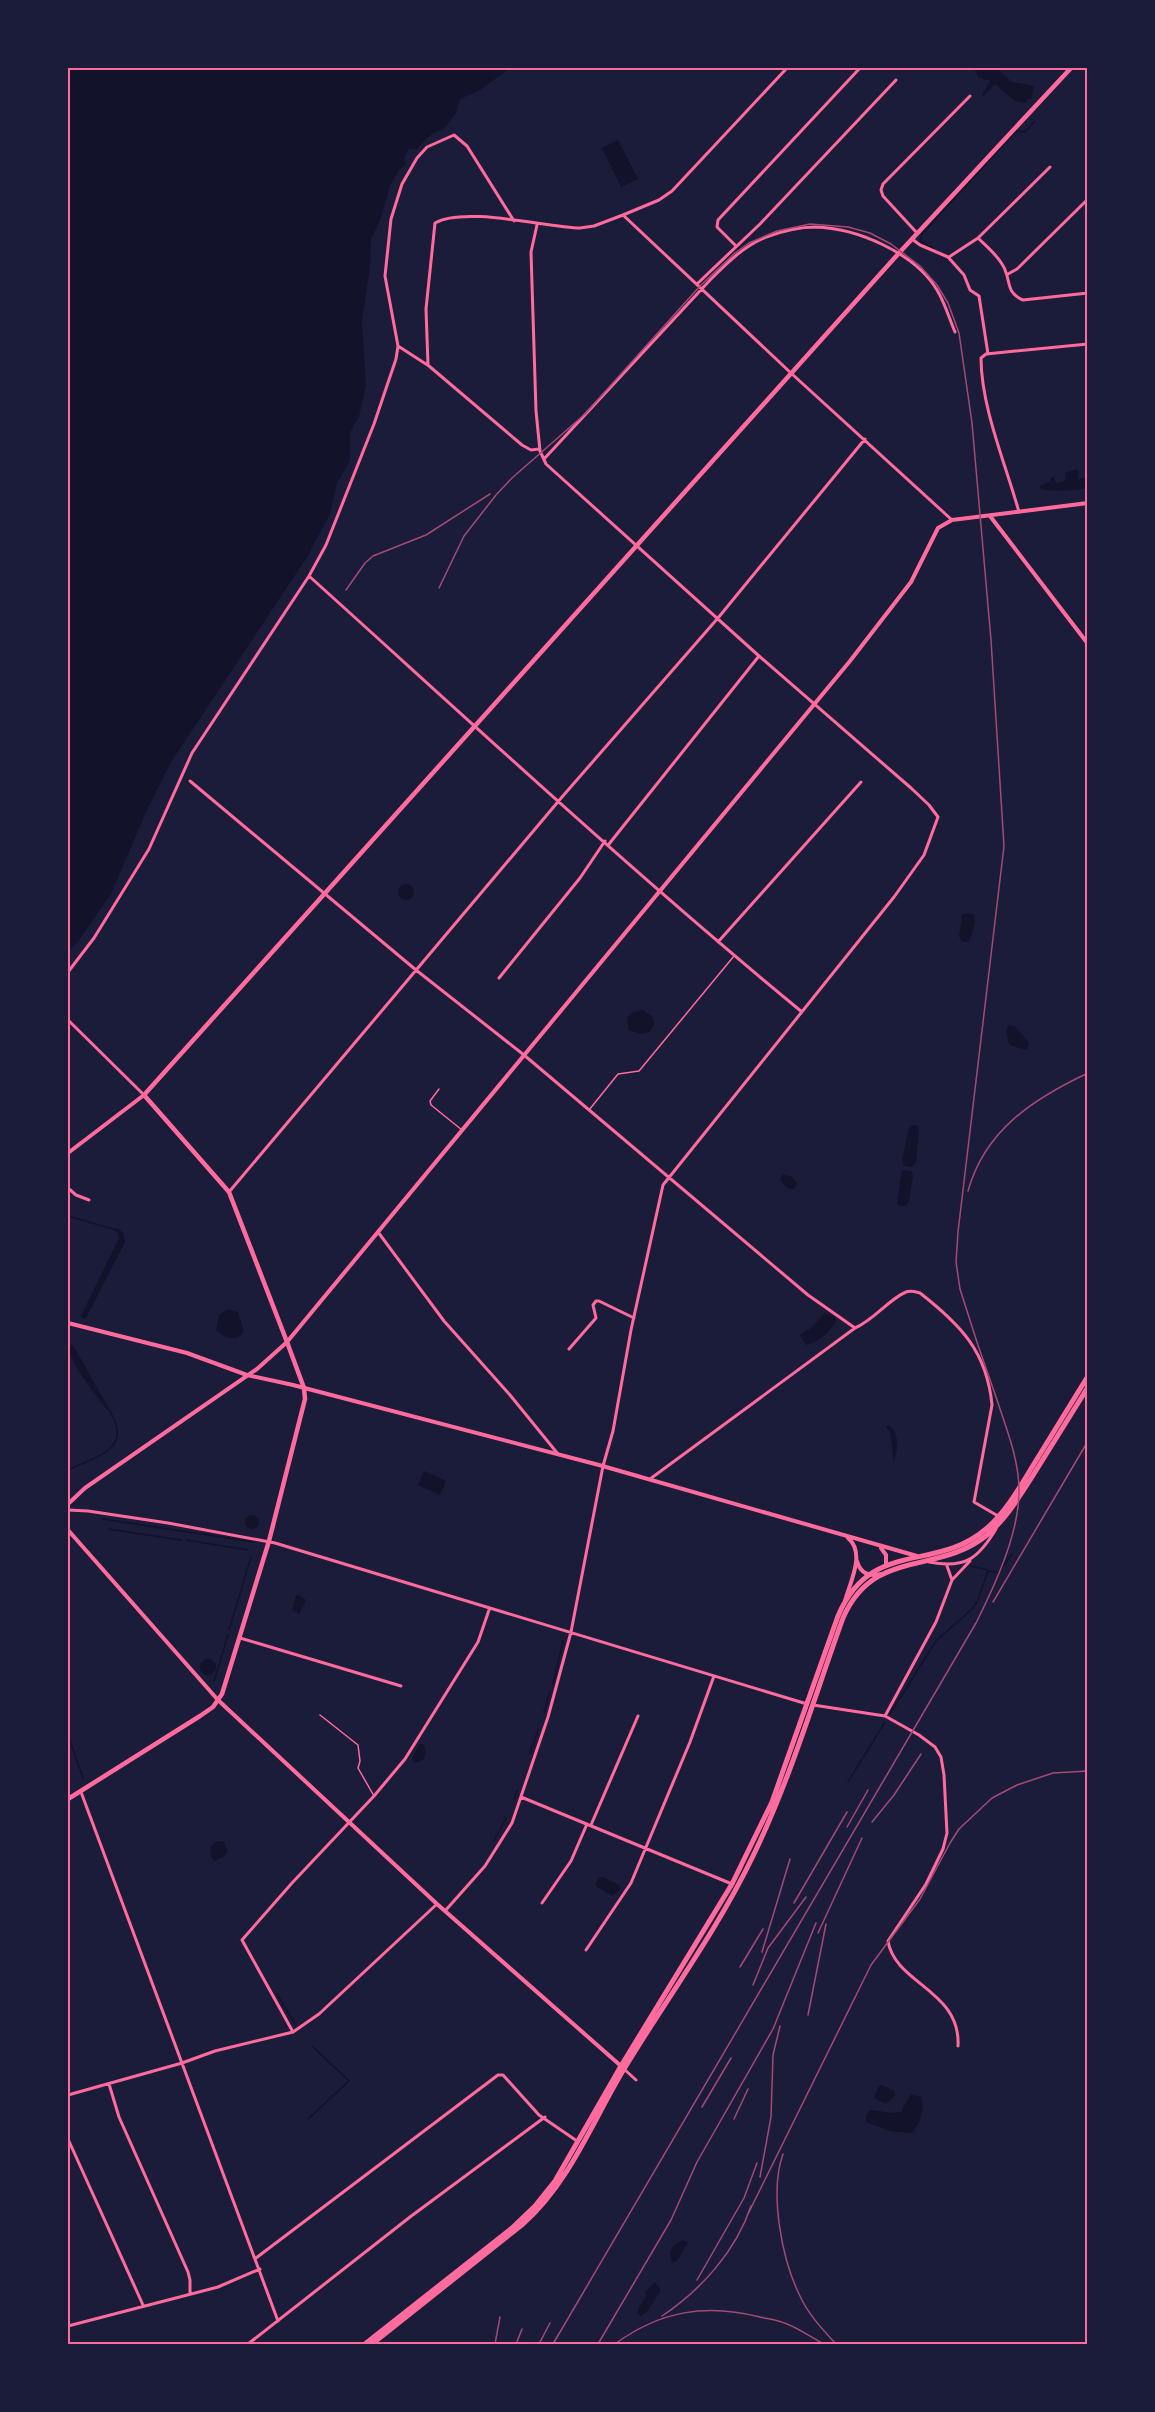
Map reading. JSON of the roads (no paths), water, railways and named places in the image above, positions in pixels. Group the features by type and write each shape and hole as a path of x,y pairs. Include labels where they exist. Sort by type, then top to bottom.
{"highway":[{"path":"365,2344 528,2213 555,2181 732,1884 772,1802 847,1610 862,1589 882,1574 902,1565 925,1562 962,1551 987,1535 1000,1518 1088,1376"},
{"path":"372,2344 505,2240 538,2210 567,2172 622,2067 704,1943 742,1878 777,1803 844,1603 857,1586 886,1565 906,1558 939,1553 964,1544 1000,1518 1014,1505 1088,1387"}],"main road":[{"path":"68,1799 200,1716 218,1700 240,1638 269,1541 305,1399 304,1388 229,1191 144,1095 912,238 1071,68"}],"street":[{"path":"428,365 426,309 434,225 443,219 468,217 580,228 594,226 659,200 672,191 787,68"},
{"path":"735,246 717,227 718,220 860,68"},
{"path":"697,284 760,224 896,80"},
{"path":"917,233 883,196 881,190 883,184 970,96"},
{"path":"68,972 94,938 149,849 192,753 309,576 326,545 374,424 396,359 398,346 385,276 391,219 402,184 417,158 427,147 454,135 467,146 514,221"},
{"path":"948,257 978,238 1050,167"},
{"path":"1008,274 1017,269 1088,199"},
{"path":"623,215 952,520"},
{"path":"445,1911 485,1866 512,1823 548,1717 571,1632 603,1466 613,1431 634,1318 663,1185 920,861 938,817 911,788 759,656 543,460 540,451 531,252 537,225"},
{"path":"543,460 702,288 735,255 766,237 813,227 834,229 862,237 899,253 923,273 937,290 955,332"},
{"path":"912,238 920,245 948,257 964,275 970,290 979,296 988,354"},
{"path":"978,238 1002,262 1014,296 1023,300 1088,293"},
{"path":"1020,513 1006,472 988,404 980,360 988,354 1088,344"},
{"path":"398,346 428,365 522,445 531,450 540,451"},
{"path":"229,1191 558,801 718,618 865,440"},
{"path":"68,1504 86,1488 247,1375 287,1342 735,801 908,587 938,528 952,520 1088,503"},
{"path":"990,516 1088,644"},
{"path":"309,576 558,801 734,956 802,1012"},
{"path":"609,844 759,656"},
{"path":"190,781 417,970 524,1055 808,1295 855,1328"},
{"path":"718,942 861,782"},
{"path":"500,978 580,878 605,841"},
{"path":"68,1020 144,1095 68,1153"},
{"path":"68,1188 75,1195 89,1200"},
{"path":"378,1232 444,1321 510,1395 558,1454"},
{"path":"648,1480 905,1293 921,1293 948,1314 973,1345 991,1394 993,1405 974,1502 1000,1518 988,1542 952,1580 936,1622 885,1716"},
{"path":"569,1349 596,1318 593,1305 596,1301 634,1318"},
{"path":"68,1323 187,1353 247,1375 603,1466 919,1556"},
{"path":"68,1510 88,1510 269,1541 810,1704 885,1716 926,1740 935,1747 940,1757 944,1775 947,1833 943,1849 926,1884 888,1941 891,1952 903,1967 932,1992 950,2013 958,2033 958,2046"},
{"path":"68,1530 218,1700 437,1904 636,2080"},
{"path":"847,1537 854,1544 861,1571 870,1575 882,1574 886,1565 886,1555 879,1546"},
{"path":"844,1603 856,1558 862,1545 870,1543"},
{"path":"925,1562 947,1566 970,1561"},
{"path":"947,1566 952,1580"},
{"path":"293,2032 242,1940 405,1759 478,1642 490,1609"},
{"path":"240,1638 401,1686"},
{"path":"586,1950 627,1890 646,1850 714,1676"},
{"path":"542,1904 571,1861 638,1716"},
{"path":"81,1792 278,2321"},
{"path":"521,1797 732,1884"},
{"path":"68,2095 182,2063 215,2051 293,2032 319,2014 437,1904"},
{"path":"256,2258 498,2075 503,2075 539,2115 579,2142"},
{"path":"109,2084 120,2117 188,2272 190,2293"},
{"path":"248,2344 410,2217 544,2117"},
{"path":"68,2139 143,2305"},
{"path":"68,2326 218,2287 260,2269"}],"lane":[{"path":"589,1111 618,1074 639,1071 734,956"},
{"path":"439,1089 430,1101 431,1105 462,1131"},
{"path":"320,1715 358,1745 360,1761 358,1768 374,1796"}],"waterway":[{"path":"933,248 920,241 922,234 1016,131 1025,132 1035,121"},
{"path":"68,1216 113,1229"},
{"path":"68,1470 101,1455 115,1443 116,1423 109,1410"},
{"path":"103,1519 254,1542"},
{"path":"108,1529 181,1540"},
{"path":"186,1540 248,1550"},
{"path":"998,1573 1012,1554"},
{"path":"229,1630 251,1557"},
{"path":"971,1566 988,1570"},
{"path":"890,1714 936,1641 972,1609 978,1600 988,1571 996,1572"},
{"path":"214,1681 228,1635"},
{"path":"553,1684 563,1641"},
{"path":"544,1712 550,1692"},
{"path":"848,1782 885,1722"},
{"path":"530,1753 538,1730"},
{"path":"68,1735 83,1778"},
{"path":"514,1799 517,1790"},
{"path":"494,1841 506,1818"},
{"path":"277,1994 295,2024"},
{"path":"308,2119 349,2081 312,2046"}],"railway":[{"path":"439,588 464,536 496,495 512,478 585,414 700,286 749,243 777,231 810,224 848,227 870,233 891,244 920,266 937,285 948,303 959,333 972,423 991,640 1004,846 956,1262 960,1289 1015,1457 1019,1482 1018,1510 1010,1544 976,1623 553,2344"},
{"path":"346,590 365,563 373,556 426,535 490,494"},
{"path":"968,1191 986,1150 1014,1119 1048,1094 1088,1073"},
{"path":"993,1602 1088,1441"},
{"path":"872,1822 894,1795 921,1754"},
{"path":"748,2214 871,1965 920,1899 959,1829 992,1798 1017,1785 1053,1773 1088,1771"},
{"path":"847,1827 868,1790"},
{"path":"794,1903 847,1812"},
{"path":"818,1933 862,1838"},
{"path":"762,1952 790,1859"},
{"path":"753,1985 768,1948 806,1897"},
{"path":"598,2344 671,2220 697,2162 773,2029 816,1923"},
{"path":"808,2015 826,1924"},
{"path":"740,1967 763,1929"},
{"path":"760,2177 771,2117 773,2055 780,2026"},
{"path":"702,2107 731,2058"},
{"path":"734,2119 748,2089"},
{"path":"783,2154 779,2170 777,2207 788,2264 807,2309 836,2344"},
{"path":"697,2280 744,2198 757,2163"},
{"path":"662,2316 703,2282 727,2254 751,2206"},
{"path":"615,2344 666,2317 702,2311 740,2313 781,2322 797,2328 824,2344"},
{"path":"495,2344 500,2317"},
{"path":"539,2344 550,2323"},
{"path":"516,2344 522,2329"}]}
